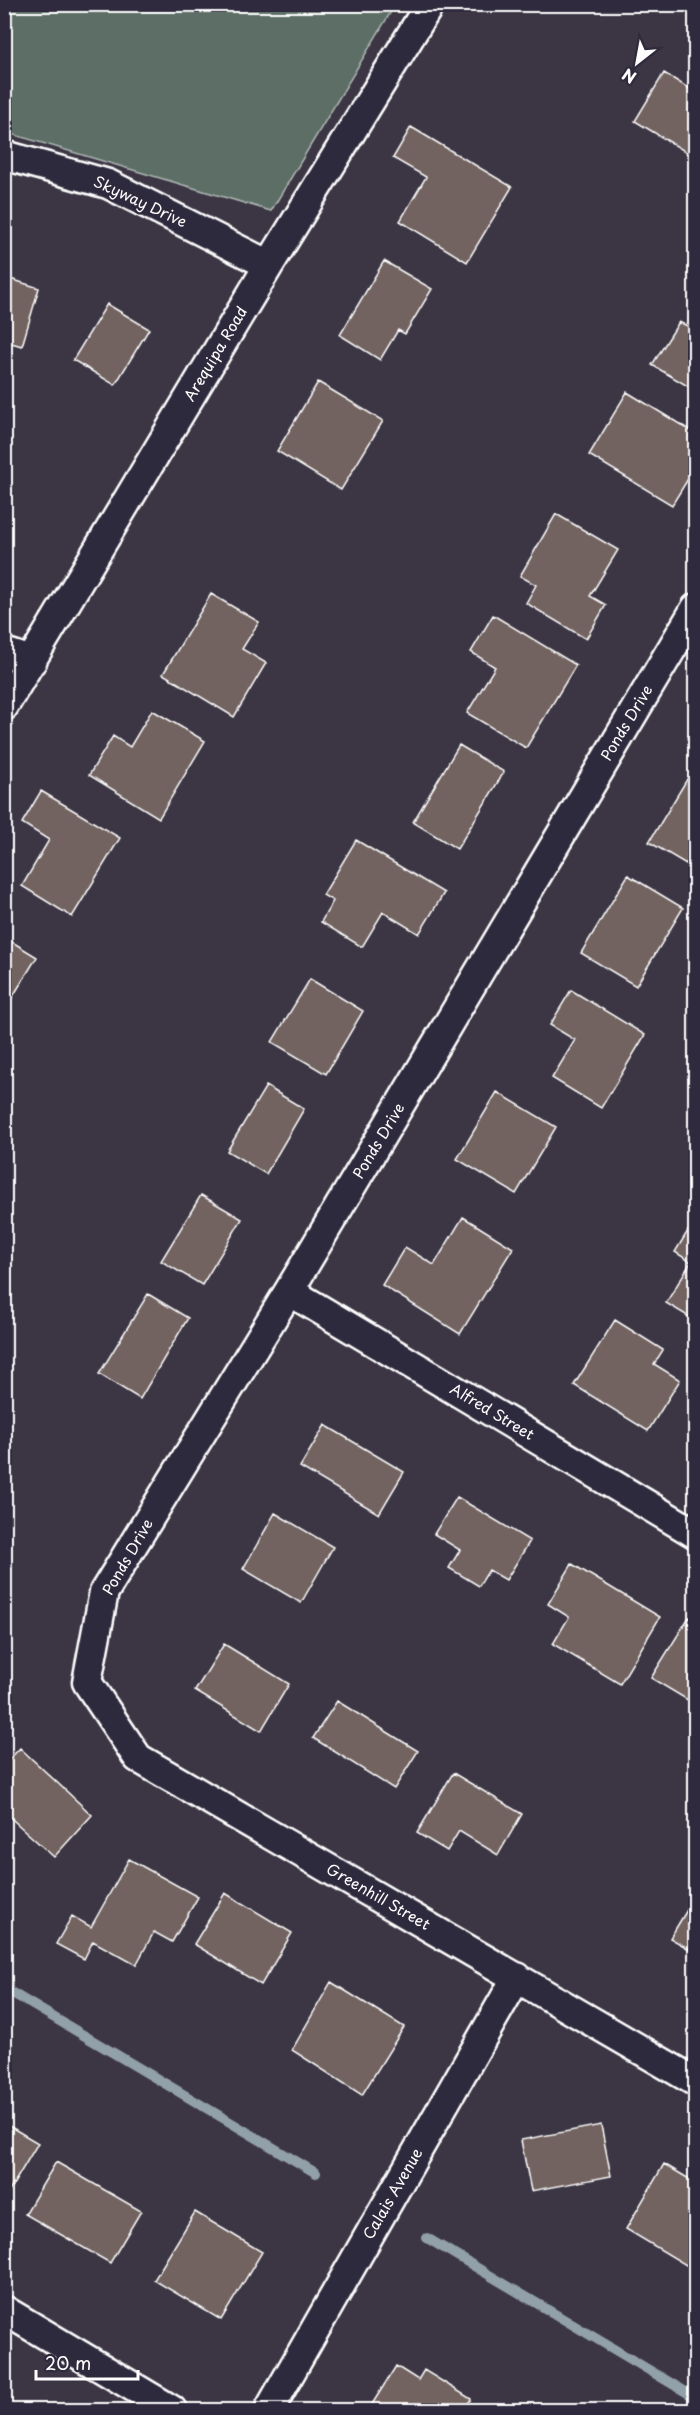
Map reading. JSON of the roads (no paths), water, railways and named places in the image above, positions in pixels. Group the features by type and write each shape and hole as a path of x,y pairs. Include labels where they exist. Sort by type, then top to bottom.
{"street":[{"name":"Arequipa Road","path":"4,706 269,264 430,4"},
{"name":"Skyway Drive","path":"4,155 108,184 269,264"},
{"name":"Ponds Drive","path":"87,1682 104,1592 289,1291 696,608"},
{"path":"4,652 32,662"},
{"name":"Alfred Street","path":"289,1291 695,1534"},
{"name":"Greenhill Street","path":"87,1682 138,1758 696,2082"},
{"name":"Calais Avenue","path":"268,2410 517,1977"},
{"path":"4,2310 172,2410"}],"waterway":[{"path":"4,1988 316,2173"},
{"path":"427,2238 696,2398"}]}
